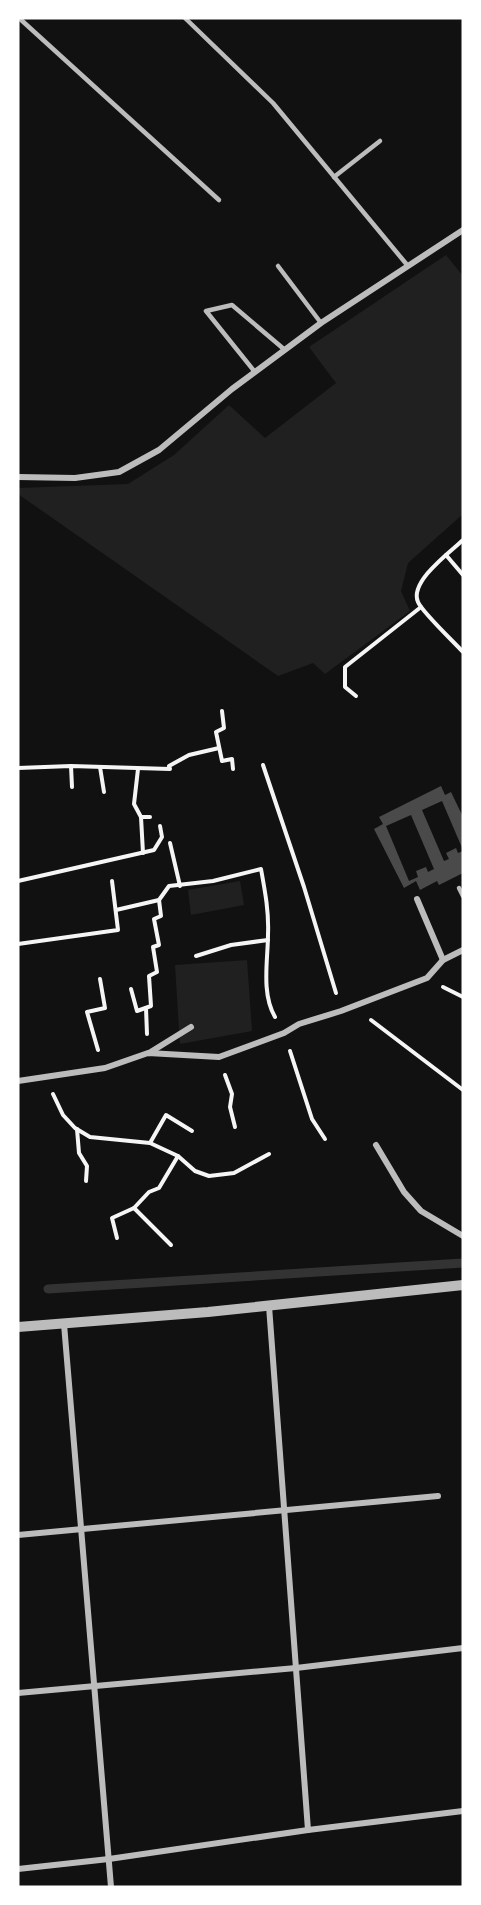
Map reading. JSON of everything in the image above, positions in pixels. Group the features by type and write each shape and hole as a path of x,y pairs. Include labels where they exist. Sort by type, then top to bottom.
{"street":[{"path":"18,477 75,478 119,472 159,450 232,389 321,323 461,234"},
{"path":"417,899 443,960"},
{"path":"148,1053 219,1057 284,1033 299,1024 341,1011 426,978 443,960 463,950"},
{"path":"18,1081 105,1068 148,1053 190,1027"},
{"path":"376,1145 404,1192 421,1211 463,1236"},
{"path":"18,1327 269,1306 463,1285"},
{"path":"269,1306 308,1830"},
{"path":"64,1323 111,1887"},
{"path":"18,1534 438,1496"},
{"path":"18,1693 296,1668 463,1648"},
{"path":"18,1869 463,1811"}],"lane":[{"path":"19,18 219,200"},
{"path":"185,18 273,103 408,266"},
{"path":"334,177 380,141"},
{"path":"278,266 321,323"},
{"path":"255,372 206,311 232,305 285,350"},
{"path":"459,888 463,896"}],"path":[{"path":"463,540 424,576 417,590 421,607 463,652"},
{"path":"447,555 463,575"},
{"path":"356,696 345,687 345,667 421,607"},
{"path":"222,711 224,728 216,732 219,748 222,761 232,759 233,769"},
{"path":"18,768 71,766 170,769 169,766 189,755 219,748"},
{"path":"263,765 304,887 341,1011"},
{"path":"71,766 72,787"},
{"path":"100,767 104,792"},
{"path":"138,768 134,804 141,817 143,853"},
{"path":"141,817 150,817"},
{"path":"18,881 154,850 162,837 160,826"},
{"path":"170,843 180,886"},
{"path":"116,910 159,900 169,886 213,881 261,869 267,913 268,993 273,1013 284,1033 312,1119 325,1139"},
{"path":"18,944 118,930 112,881"},
{"path":"131,989 137,1011 151,1006 149,976 157,972 153,947 159,945 154,919 161,916 159,900"},
{"path":"196,956 231,945 268,940"},
{"path":"100,979 105,1008 87,1012 92,1035 105,1068"},
{"path":"351,1006 407,1046 449,1082 463,1090"},
{"path":"219,1057 232,1094 230,1107 235,1127"},
{"path":"45,1077 63,1115 90,1137 150,1143 177,1156 195,1171 209,1176 234,1173 269,1154"},
{"path":"150,1143 166,1115 192,1131"},
{"path":"77,1128 79,1153 87,1166 86,1181"},
{"path":"117,1238 112,1218 134,1208 149,1192 159,1188 177,1156"},
{"path":"134,1208 171,1245"}],"shaded area":[{"path":"446,255 463,276 463,514 408,563 401,591 410,611 325,674 313,663 278,676 18,494 18,488 128,484 174,455 229,405 265,438 336,383 309,347"},
{"path":"240,881 244,905 191,915 188,890"},
{"path":"247,960 252,1031 180,1044 175,965"}],"building":[{"path":"441,786 445,795 451,792 463,817 463,850 442,801 422,810 444,861 449,859 446,853 456,848 458,853 463,851 463,873 439,885 437,881 420,890 416,881 404,888 374,829 383,824 379,817","holes":["411,815 434,869 428,872 426,867 416,871 418,877 409,881 386,826"]}],"waterway":[{"path":"48,1289 463,1263"}]}
